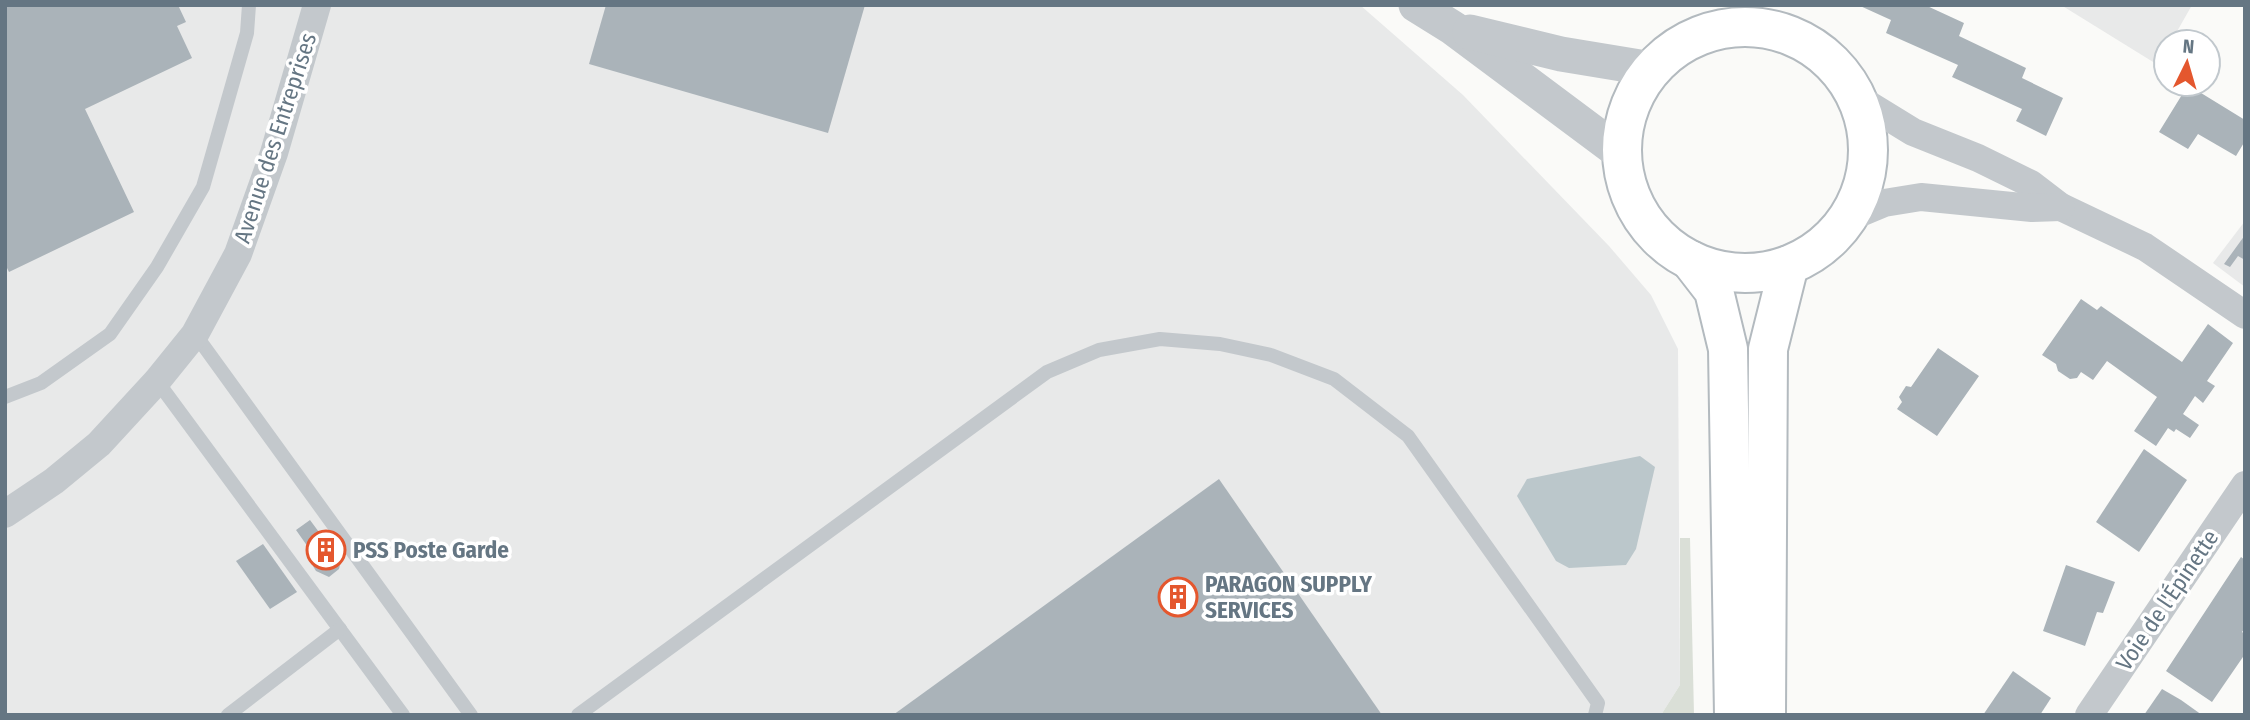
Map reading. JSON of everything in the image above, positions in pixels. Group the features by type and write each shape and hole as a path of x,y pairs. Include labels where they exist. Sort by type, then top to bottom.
{"main road":[{"path":"1773,18 1831,62 1845,79 1856,97 1865,121 1867,171 1848,218 1832,238 1811,254 1789,265 1749,273 1709,268 1668,246 1649,227 1634,205 1625,180 1623,128 1629,106 1652,69 1704,21 1723,29 1749,27 1773,18"},
{"path":"1690,260 1714,291 1728,349 1734,715"},
{"path":"1766,715 1768,349 1789,265"}],"street":[{"name":"Avenue des Entreprises","path":"5,514 54,481 99,444 157,381 194,334 238,254 274,153 317,5"},
{"path":"1416,5 1622,153"},
{"path":"1453,29 1561,54 1652,69"},
{"path":"1856,97 1913,132 2031,184 2061,207 2145,247 2245,315"},
{"path":"1848,218 1884,203 1921,197 2032,208 2061,207"},
{"name":"Voie de l'Épinette","path":"2089,715 2245,485"}],"lane":[{"path":"5,397 41,383 110,334 157,267 203,187 247,33 249,5"},
{"path":"194,334 471,715"},
{"path":"578,715 1047,372 1099,350 1160,339 1220,344 1271,355 1334,379 1408,436 1598,703 1595,715"},
{"path":"157,381 403,715"},
{"path":"228,715 340,629"}],"shaded area":[{"path":"5,5 1360,5 1463,95 1609,246 1651,295 1678,349 1680,685 1661,715 5,715"},
{"path":"2061,5 2192,5 2179,28 2152,28 2152,61"},
{"path":"2245,221 2245,287 2213,263"},
{"path":"1640,456 1655,467 1636,549 1626,565 1569,568 1556,561 1517,496 1527,479"},
{"path":"1680,538 1690,538 1694,715 1661,715 1680,685"}],"building":[{"path":"5,5 178,5 186,22 177,26 192,58 85,109 134,212 9,272 5,264"},
{"path":"606,5 865,5 828,133 589,64"},
{"path":"1858,5 1925,5 1964,23 1959,36 2026,68 2022,78 2063,98 2046,136 2016,121 2022,109 1952,77 1958,65 1886,33 1891,20"},
{"path":"2180,98 2209,98 2245,120 2245,141 2236,156 2198,134 2188,149 2159,132"},
{"path":"2245,235 2245,260 2238,256 2230,267 2224,264"},
{"path":"2081,299 2097,310 2101,306 2182,362 2208,324 2233,343 2207,381 2215,386 2203,403 2195,396 2183,414 2199,425 2190,438 2176,429 2174,432 2168,428 2156,446 2134,431 2157,397 2107,361 2093,380 2081,372 2077,378 2070,379 2058,371 2056,364 2042,355"},
{"path":"1938,348 1979,376 1937,436 1897,409 1902,402 1899,397 1906,386 1911,387"},
{"path":"2144,449 2187,480 2139,552 2096,522"},
{"name":"PARAGON SUPPLY SERVICES","path":"1219,479 1382,715 893,715"},
{"name":"PSS Poste Garde","path":"310,520 330,547 337,544 343,553 339,569 329,577 316,571 310,561 315,557 296,530"},
{"path":"263,544 297,592 270,609 236,561"},
{"path":"2241,557 2245,560 2245,628 2242,632 2245,634 2245,654 2212,702 2166,671"},
{"path":"2066,565 2115,582 2103,613 2097,612 2085,646 2043,631"},
{"path":"2013,671 2051,698 2040,715 1983,715"},
{"path":"2162,689 2181,700 2202,715 2144,715"}],"place":[{"name":"PSS Poste Garde","path":"326,550"},
{"name":"PARAGON SUPPLY SERVICES","path":"1178,597"}]}
